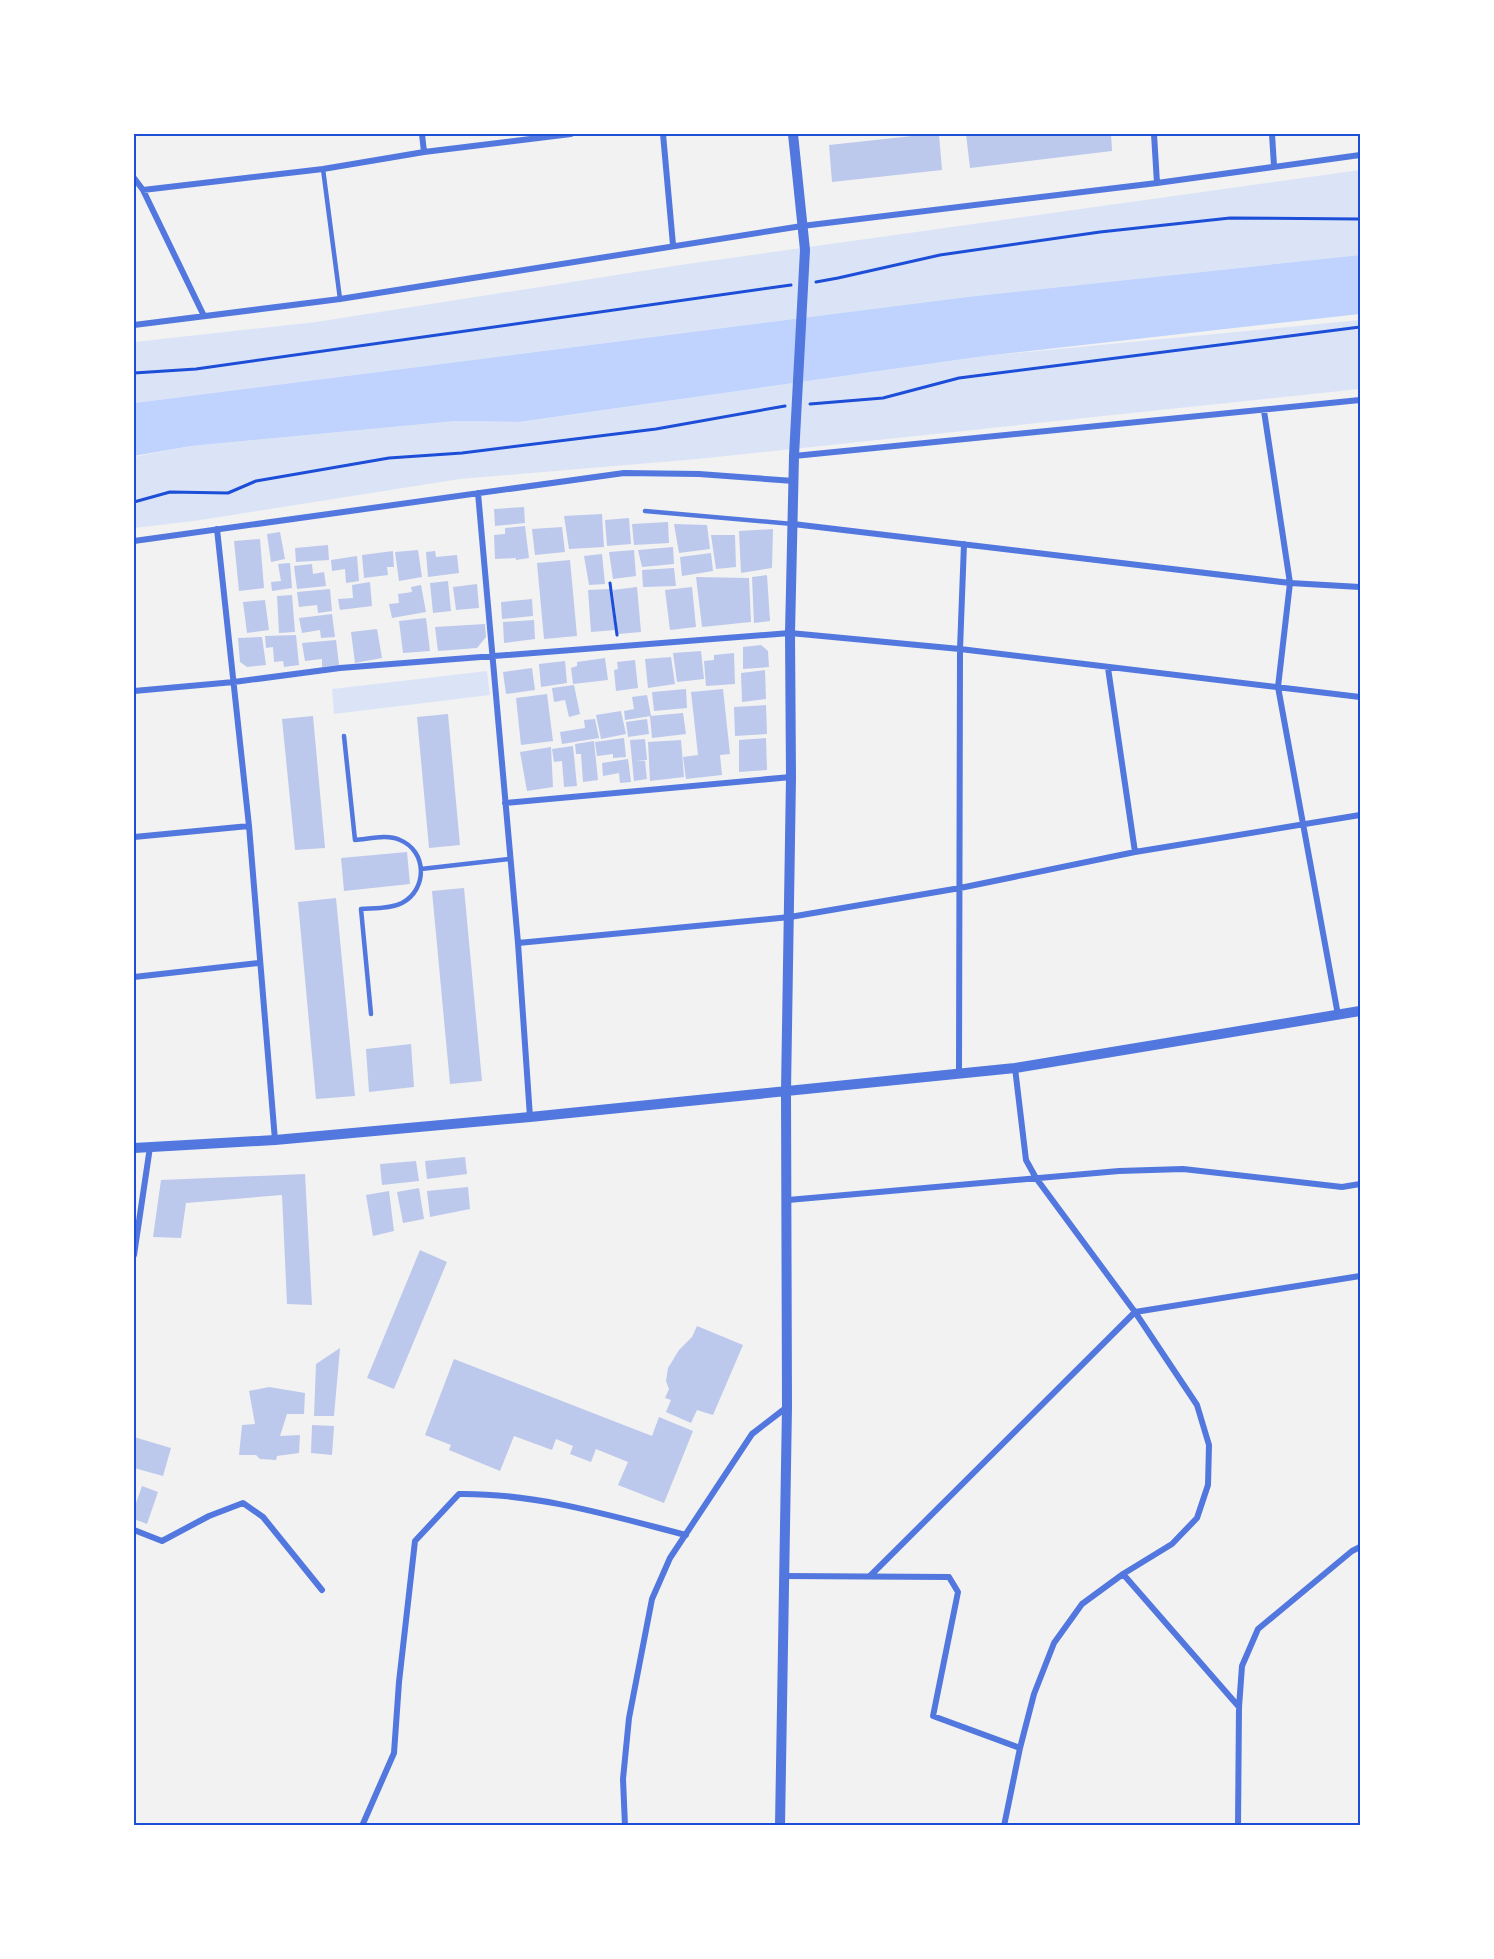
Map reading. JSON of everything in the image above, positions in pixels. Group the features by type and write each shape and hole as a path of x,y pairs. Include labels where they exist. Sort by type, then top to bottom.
{"street":[{"path":"422,134 424,152"},
{"path":"143,190 323,169 424,152 571,134"},
{"path":"663,134 673,245"},
{"path":"780,1826 787,1407 786,1091 790,917 790,633 794,456 805,250 793,134"},
{"path":"1154,134 1157,183"},
{"path":"1272,134 1274,166"},
{"path":"134,325 340,299 802,226 1157,183 1360,155"},
{"path":"134,178 143,190 204,316"},
{"path":"794,456 1360,400"},
{"path":"1264,411 1290,582 1278,687 1338,1016"},
{"path":"134,541 624,473 699,474 794,481"},
{"path":"478,493 518,943 530,1117"},
{"path":"793,524 1290,582 1360,587"},
{"path":"217,529 249,826 276,1140"},
{"path":"959,1074 960,650 964,544"},
{"path":"134,691 234,682 340,668 790,633 960,650 1360,697"},
{"path":"1108,668 1136,852"},
{"path":"505,803 791,777"},
{"path":"518,943 790,917 960,888 1136,852 1360,815"},
{"path":"134,837 249,826"},
{"path":"134,977 259,963"},
{"path":"134,1148 276,1140 530,1117 1015,1068 1360,1011"},
{"path":"1005,1826 1020,1748 1034,1694 1054,1643 1082,1604 1123,1574 1172,1544 1197,1518 1208,1485 1209,1445 1197,1405 1135,1312 1036,1178 1026,1160 1015,1068"},
{"path":"134,1255 150,1147"},
{"path":"788,1200 1119,1171 1183,1168 1342,1187 1360,1184"},
{"path":"871,1575 1135,1312 1360,1276"},
{"path":"626,1826 623,1779 629,1718 652,1599 670,1558 752,1434 787,1407"},
{"path":"362,1826 394,1753 399,1682 415,1541 459,1494 490,1493 586,1509 686,1535"},
{"path":"134,1530 162,1541 209,1516 243,1503 263,1517 322,1590"},
{"path":"1238,1826 1239,1707 1242,1666 1258,1629 1352,1551 1360,1547"},
{"path":"1123,1574 1239,1707"},
{"path":"784,1576 950,1577 958,1592 933,1716 1020,1748"}],"lane":[{"path":"323,169 340,299"},
{"path":"645,511 793,524"},
{"path":"344,736 354,840 388,837 399,839 409,844 417,853 422,869 418,886 412,896 403,902 392,906 361,909 371,1014"},
{"path":"422,869 510,859"}],"path":[{"path":"816,282 940,255 1100,232 1230,218 1360,219"},
{"path":"134,373 196,369 793,285"},
{"path":"806,404 883,398 959,378 1360,327"},
{"path":"134,502 170,492 228,493 255,481 389,458 462,453 656,429 796,405"},
{"path":"610,583 618,645"}],"shaded area":[{"path":"1360,170 1360,255 967,297 134,403 134,342 316,322 680,265"},
{"path":"1360,320 1360,389 698,459 460,479 194,521 134,528 134,457 191,446 456,421 520,422 985,356"},
{"path":"487,671 490,695 334,714 332,689"}],"water":[{"path":"1360,255 1360,314 985,356 519,422 456,421 191,446 134,456 134,403 967,297"}],"building":[{"path":"939,134 942,170 832,182 829,145"},
{"path":"966,134 1111,134 1112,151 970,168"},
{"path":"524,507 525,523 495,526 494,509"},
{"path":"602,514 604,547 569,549 564,516"},
{"path":"629,518 631,544 607,546 605,520"},
{"path":"668,522 669,543 634,545 632,524"},
{"path":"674,524 707,525 710,549 679,553"},
{"path":"525,526 529,558 495,559 494,535 505,534 505,528"},
{"path":"562,527 565,552 535,555 532,529"},
{"path":"773,529 772,568 741,573 739,531"},
{"path":"280,532 285,559 271,562 267,534"},
{"path":"711,535 735,535 736,567 716,569"},
{"path":"260,539 264,588 239,591 234,541"},
{"path":"328,545 329,560 296,562 295,548"},
{"path":"673,547 674,564 642,567 638,550"},
{"path":"418,550 422,577 399,581 395,552"},
{"path":"634,550 636,576 613,579 609,552"},
{"path":"393,551 394,567 387,567 388,575 364,578 362,555"},
{"path":"435,551 436,557 457,555 459,573 428,577 426,552"},
{"path":"711,553 713,571 682,576 680,557"},
{"path":"602,554 605,584 589,585 584,556"},
{"path":"357,556 359,581 346,583 345,569 332,571 331,560"},
{"path":"570,560 577,636 544,639 537,563"},
{"path":"290,563 292,588 272,591 271,582 281,581 278,564"},
{"path":"312,564 313,574 324,572 326,586 297,589 294,566"},
{"path":"674,568 676,586 643,587 642,570"},
{"path":"767,575 770,621 754,623 752,577"},
{"path":"696,577 749,578 751,622 702,627"},
{"path":"448,581 451,611 433,613 430,583"},
{"path":"370,582 372,606 340,610 338,599 353,598 352,585"},
{"path":"477,584 479,608 456,610 453,587"},
{"path":"421,585 426,612 392,618 389,604 399,603 398,594 412,592 411,587"},
{"path":"637,587 641,632 618,634 613,590"},
{"path":"692,587 696,627 670,630 665,590"},
{"path":"330,589 332,611 318,613 317,605 299,607 297,592"},
{"path":"610,589 615,630 591,632 588,590"},
{"path":"292,595 295,632 279,633 277,596"},
{"path":"532,599 533,616 502,619 501,602"},
{"path":"265,600 269,630 247,633 243,602"},
{"path":"332,614 335,637 321,638 320,630 302,633 299,618"},
{"path":"426,618 430,651 403,653 399,621"},
{"path":"534,620 535,639 504,643 503,622"},
{"path":"485,624 486,637 477,648 438,651 435,627"},
{"path":"377,629 382,658 355,663 351,632"},
{"path":"296,635 299,665 284,667 283,661 274,662 273,647 266,648 265,636"},
{"path":"262,637 266,665 247,667 240,662 238,638"},
{"path":"336,640 339,665 322,667 322,659 305,661 302,643"},
{"path":"761,645 768,651 769,667 743,669 743,647"},
{"path":"701,651 704,679 677,682 673,653"},
{"path":"734,653 735,684 706,686 704,661 714,660 714,655"},
{"path":"671,657 675,684 648,688 645,659"},
{"path":"605,658 608,680 573,684 571,668 577,666 577,662"},
{"path":"635,660 638,688 616,691 614,670 618,669 617,662"},
{"path":"565,661 567,683 541,687 539,664"},
{"path":"532,668 535,690 506,694 503,672"},
{"path":"765,670 766,699 742,702 741,673"},
{"path":"574,685 580,714 569,717 565,700 554,702 552,688"},
{"path":"686,689 687,708 654,711 652,692"},
{"path":"723,689 730,754 720,755 722,775 686,779 683,757 698,755 691,692"},
{"path":"547,694 553,741 521,745 516,698"},
{"path":"647,695 651,716 625,720 624,711 634,709 632,697"},
{"path":"766,705 767,734 735,736 734,707"},
{"path":"621,711 626,734 601,739 596,715"},
{"path":"683,713 686,734 652,738 650,716"},
{"path":"448,714 460,845 429,848 417,717"},
{"path":"313,716 325,848 295,850 282,719"},
{"path":"595,719 599,738 562,744 560,732 585,728 584,720"},
{"path":"647,719 649,734 628,737 626,722"},
{"path":"624,738 626,757 613,758 613,754 597,756 595,742"},
{"path":"766,738 767,770 739,772 739,740"},
{"path":"645,739 647,760 636,761 645,761 647,779 634,781 630,740"},
{"path":"681,740 684,777 650,781 648,742"},
{"path":"594,741 598,780 583,782 581,754 576,754 575,744"},
{"path":"573,746 577,786 564,787 562,761 554,762 552,749"},
{"path":"551,747 553,787 527,791 520,752"},
{"path":"628,759 631,782 620,783 619,773 603,776 602,763"},
{"path":"407,852 410,884 344,891 341,858"},
{"path":"464,888 482,1081 450,1084 432,891"},
{"path":"336,898 355,1096 316,1099 298,902"},
{"path":"411,1044 414,1087 369,1092 366,1049"},
{"path":"465,1157 467,1174 427,1179 425,1161"},
{"path":"416,1161 419,1181 382,1185 380,1164"},
{"path":"305,1174 312,1305 287,1304 282,1195 186,1203 181,1238 153,1237 161,1180"},
{"path":"468,1187 470,1209 430,1217 427,1191"},
{"path":"419,1188 424,1219 403,1223 397,1192"},
{"path":"389,1191 394,1231 373,1236 366,1195"},
{"path":"420,1250 447,1262 394,1389 367,1378"},
{"path":"697,1326 743,1345 713,1415 697,1410 691,1423 666,1412 671,1400 665,1398 669,1389 666,1381 668,1368 679,1350 692,1337"},
{"path":"340,1348 334,1416 314,1416 316,1364"},
{"path":"454,1359 652,1436 659,1417 693,1431 664,1503 618,1485 628,1462 596,1449 591,1462 570,1454 573,1446 556,1439 552,1450 514,1436 500,1471 449,1450 451,1445 425,1435"},
{"path":"269,1387 305,1393 304,1414 287,1414 280,1436 300,1435 299,1453 277,1456 276,1460 260,1459 256,1455 239,1455 242,1425 255,1424 249,1391"},
{"path":"312,1425 334,1426 332,1455 311,1453"},
{"path":"134,1437 171,1448 163,1476 134,1468"},
{"path":"142,1486 158,1492 147,1524 134,1519 134,1502 136,1503"}]}
